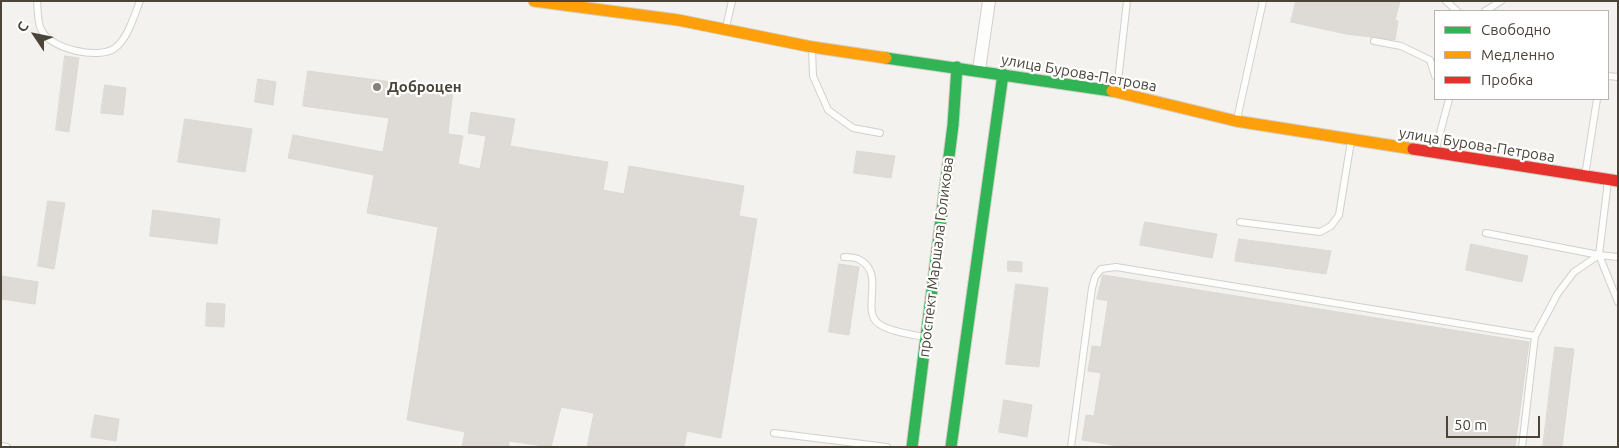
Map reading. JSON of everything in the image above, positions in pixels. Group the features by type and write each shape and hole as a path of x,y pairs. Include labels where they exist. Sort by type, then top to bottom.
{"main road":[{"name":"улица Бурова-Петрова","path":"534,1 678,20 812,47 979,70 1116,92 1236,121 1613,181"},
{"name":"проспект Маршала Голикова","path":"912,447 952,125 957,67"},
{"path":"951,447 1003,74"}],"street":[{"path":"979,70 989,1"}],"lane":[{"path":"37,1 41,30 49,41 61,47 101,53 113,50 122,41 140,1"},
{"path":"725,31 732,1"},
{"path":"1116,92 1127,1"},
{"path":"1236,121 1263,1"},
{"path":"1446,1 1456,10"},
{"path":"1487,10 1501,1"},
{"path":"1374,41 1402,46 1430,60 1434,73"},
{"path":"812,47 813,76 828,110 853,128 880,133"},
{"path":"1435,153 1449,100"},
{"path":"1585,177 1597,100"},
{"path":"1240,222 1320,232 1331,226 1339,215 1352,140"},
{"path":"1613,181 1599,255 1618,302"},
{"path":"1486,233 1618,257"},
{"path":"1522,447 1535,336 1558,293 1574,272 1599,255"},
{"path":"844,256 860,260 870,269 873,282 872,314 878,323 894,330 926,337"},
{"path":"1071,447 1092,288 1095,277 1101,269 1116,267 1535,336"},
{"path":"774,433 887,447"},
{"path":"1,446 6,447"}],"building":[{"path":"1296,1 1400,1 1395,20 1398,21 1395,40 1346,34 1291,22"},
{"path":"65,56 79,58 69,132 56,130"},
{"path":"308,71 453,90 448,134 463,136 458,164 480,169 486,136 468,133 471,112 515,119 510,146 608,162 603,190 624,194 629,166 744,186 739,216 757,219 721,438 687,431 684,447 587,447 594,413 561,407 551,447 509,441 509,447 462,447 465,432 407,420 438,227 367,213 374,175 288,158 293,135 383,152 389,118 303,106"},
{"path":"258,79 276,82 273,105 255,102"},
{"path":"105,85 126,88 123,115 101,113"},
{"path":"185,119 252,129 245,172 178,162"},
{"path":"857,151 895,156 891,178 854,173"},
{"path":"48,201 65,203 54,269 38,266"},
{"path":"153,210 220,219 217,244 150,236"},
{"path":"1145,222 1217,234 1212,258 1140,245"},
{"path":"1239,239 1331,251 1326,274 1235,261"},
{"path":"1471,244 1528,256 1522,282 1466,270"},
{"path":"1008,261 1022,262 1022,272 1008,271"},
{"path":"839,264 859,267 849,335 829,332"},
{"path":"1103,275 1529,342 1515,447 1125,447 1082,440 1086,415 1094,416 1101,373 1088,371 1092,346 1101,347 1108,301 1097,299"},
{"path":"1,276 38,282 35,304 1,299"},
{"path":"1016,284 1048,288 1039,367 1006,364"},
{"path":"207,303 225,304 224,327 206,326"},
{"path":"1555,347 1574,349 1562,447 1543,447"},
{"path":"1004,400 1032,405 1027,437 999,432"},
{"path":"95,415 119,419 116,441 91,437"}],"traffic: fast":[{"path":"886,58 1112,91"},
{"path":"912,447 953,125 957,67"},
{"path":"951,447 1003,74"}],"traffic: slow":[{"path":"534,1 678,20 812,47 886,58"},
{"path":"1112,91 1236,121 1413,149"}],"traffic: jam":[{"path":"1413,149 1618,181"}],"place":[{"name":"Доброцен","path":"377,87"}]}
